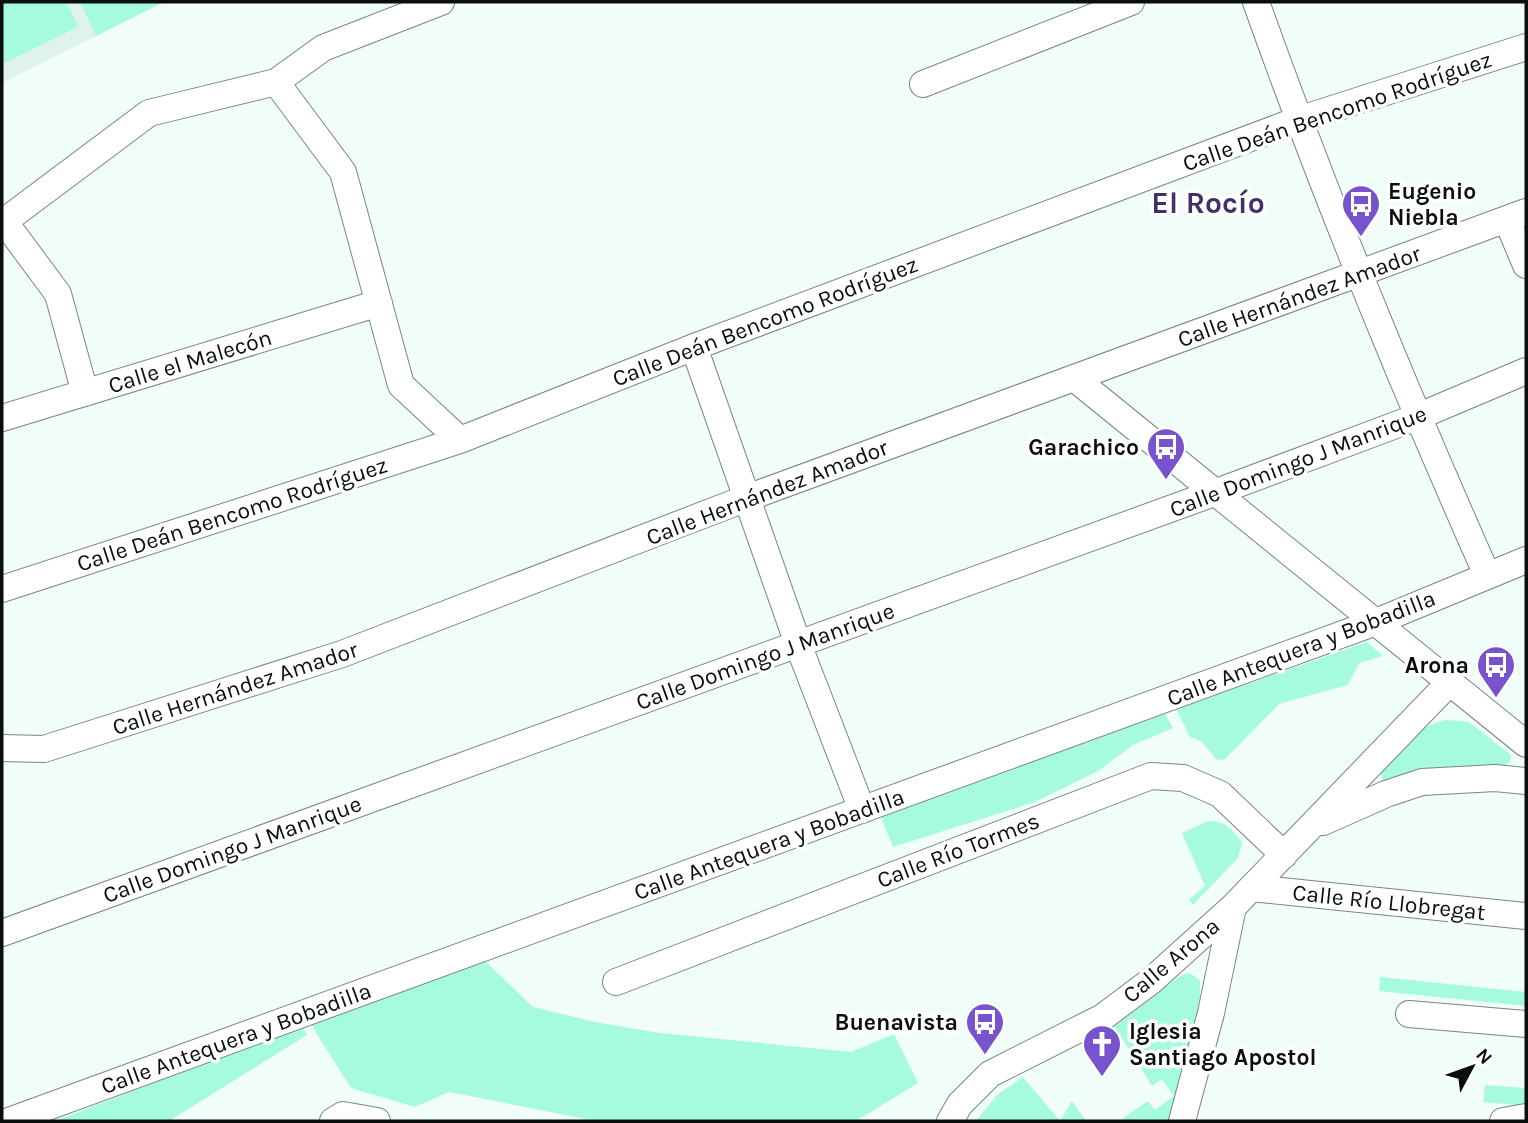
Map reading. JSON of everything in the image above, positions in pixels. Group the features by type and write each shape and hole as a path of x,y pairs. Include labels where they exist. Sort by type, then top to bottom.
{"street":[{"path":"85,393 58,295 3,222 149,113 276,82 323,48 441,2"},
{"path":"923,84 1131,2"},
{"path":"1256,2 1298,120 1359,275 1487,575"},
{"name":"Calle Deán Bencomo Rodríguez","path":"2,589 460,440 694,347 1298,120 1526,47"},
{"path":"276,82 343,172 401,385 460,440"},
{"path":"1517,216 1526,265"},
{"name":"Calle Hernández Amador","path":"2,748 44,749 342,654 747,498 1517,216"},
{"name":"Calle el Malecón","path":"2,418 379,303"},
{"path":"694,347 798,644 862,810"},
{"name":"Calle Domingo J Manrique","path":"2,933 1214,493 1417,416 1526,371"},
{"path":"1073,378 1526,744"},
{"name":"Calle Antequera y Bobadilla","path":"9,1121 1376,622 1526,560"},
{"name":"Calle Arona","path":"950,1121 960,1104 990,1074 1103,1017 1151,981 1242,898 1450,682"},
{"path":"1495,778 1518,763 1526,753"},
{"path":"1367,770 1371,783 1386,794"},
{"name":"Calle Río Tormes","path":"616,982 1151,776 1183,778 1220,794 1284,855"},
{"name":"Calle Arona","path":"1312,827 1386,794 1422,782 1495,778 1526,781"},
{"path":"1182,1121 1242,898"},
{"name":"Calle Río Llobregat","path":"1242,898 1526,916"},
{"path":"1409,1014 1526,1024"},
{"path":"1189,1093 1200,1121"},
{"path":"1503,1121 1526,1117"},
{"path":"338,1118 377,1121"}],"shaded area":[{"path":"2,2 164,2 2,83"}],"green space":[{"path":"2,2 67,2 78,27 2,64"},
{"path":"80,2 164,2 96,36"},
{"path":"1367,642 1383,656 1359,663 1348,685 1279,704 1225,759 1217,760 1201,741 1190,737 1176,709"},
{"path":"1165,714 1173,728 1133,745 1098,771 1035,802 893,847 878,810"},
{"path":"1447,720 1469,722 1511,755 1510,762 1501,768 1391,782 1383,780 1380,772 1409,740 1427,727"},
{"path":"1208,821 1228,827 1242,842 1238,858 1193,905 1189,900 1205,886 1182,833"},
{"path":"484,960 533,1007 595,1022 660,1033 851,1052 894,1034 918,1083 856,1121 595,1121 449,1092 415,1107 351,1088 308,1020"},
{"path":"1189,973 1200,980 1200,997 1172,1121 1119,1121 1148,1101 1155,1110 1174,1096 1162,1079 1152,1086 1113,1024 1180,976"},
{"path":"1380,977 1526,992 1526,1006 1379,991"},
{"path":"302,1025 307,1035 169,1121 55,1121"},
{"path":"1023,1077 1060,1121 976,1121 997,1095"},
{"path":"1485,1085 1526,1088 1526,1106 1483,1102"},
{"path":"1072,1101 1086,1121 1060,1121"}],"place":[{"name":"Eugenio Niebla","path":"1361,238"},
{"name":"Garachico","path":"1166,481"},
{"name":"Arona","path":"1496,699"},
{"name":"Buenavista","path":"985,1056"},
{"name":"Iglesia Santiago Apostol","path":"1102,1078"}],"district":[{"name":"El Rocío","path":"1208,203"}]}
